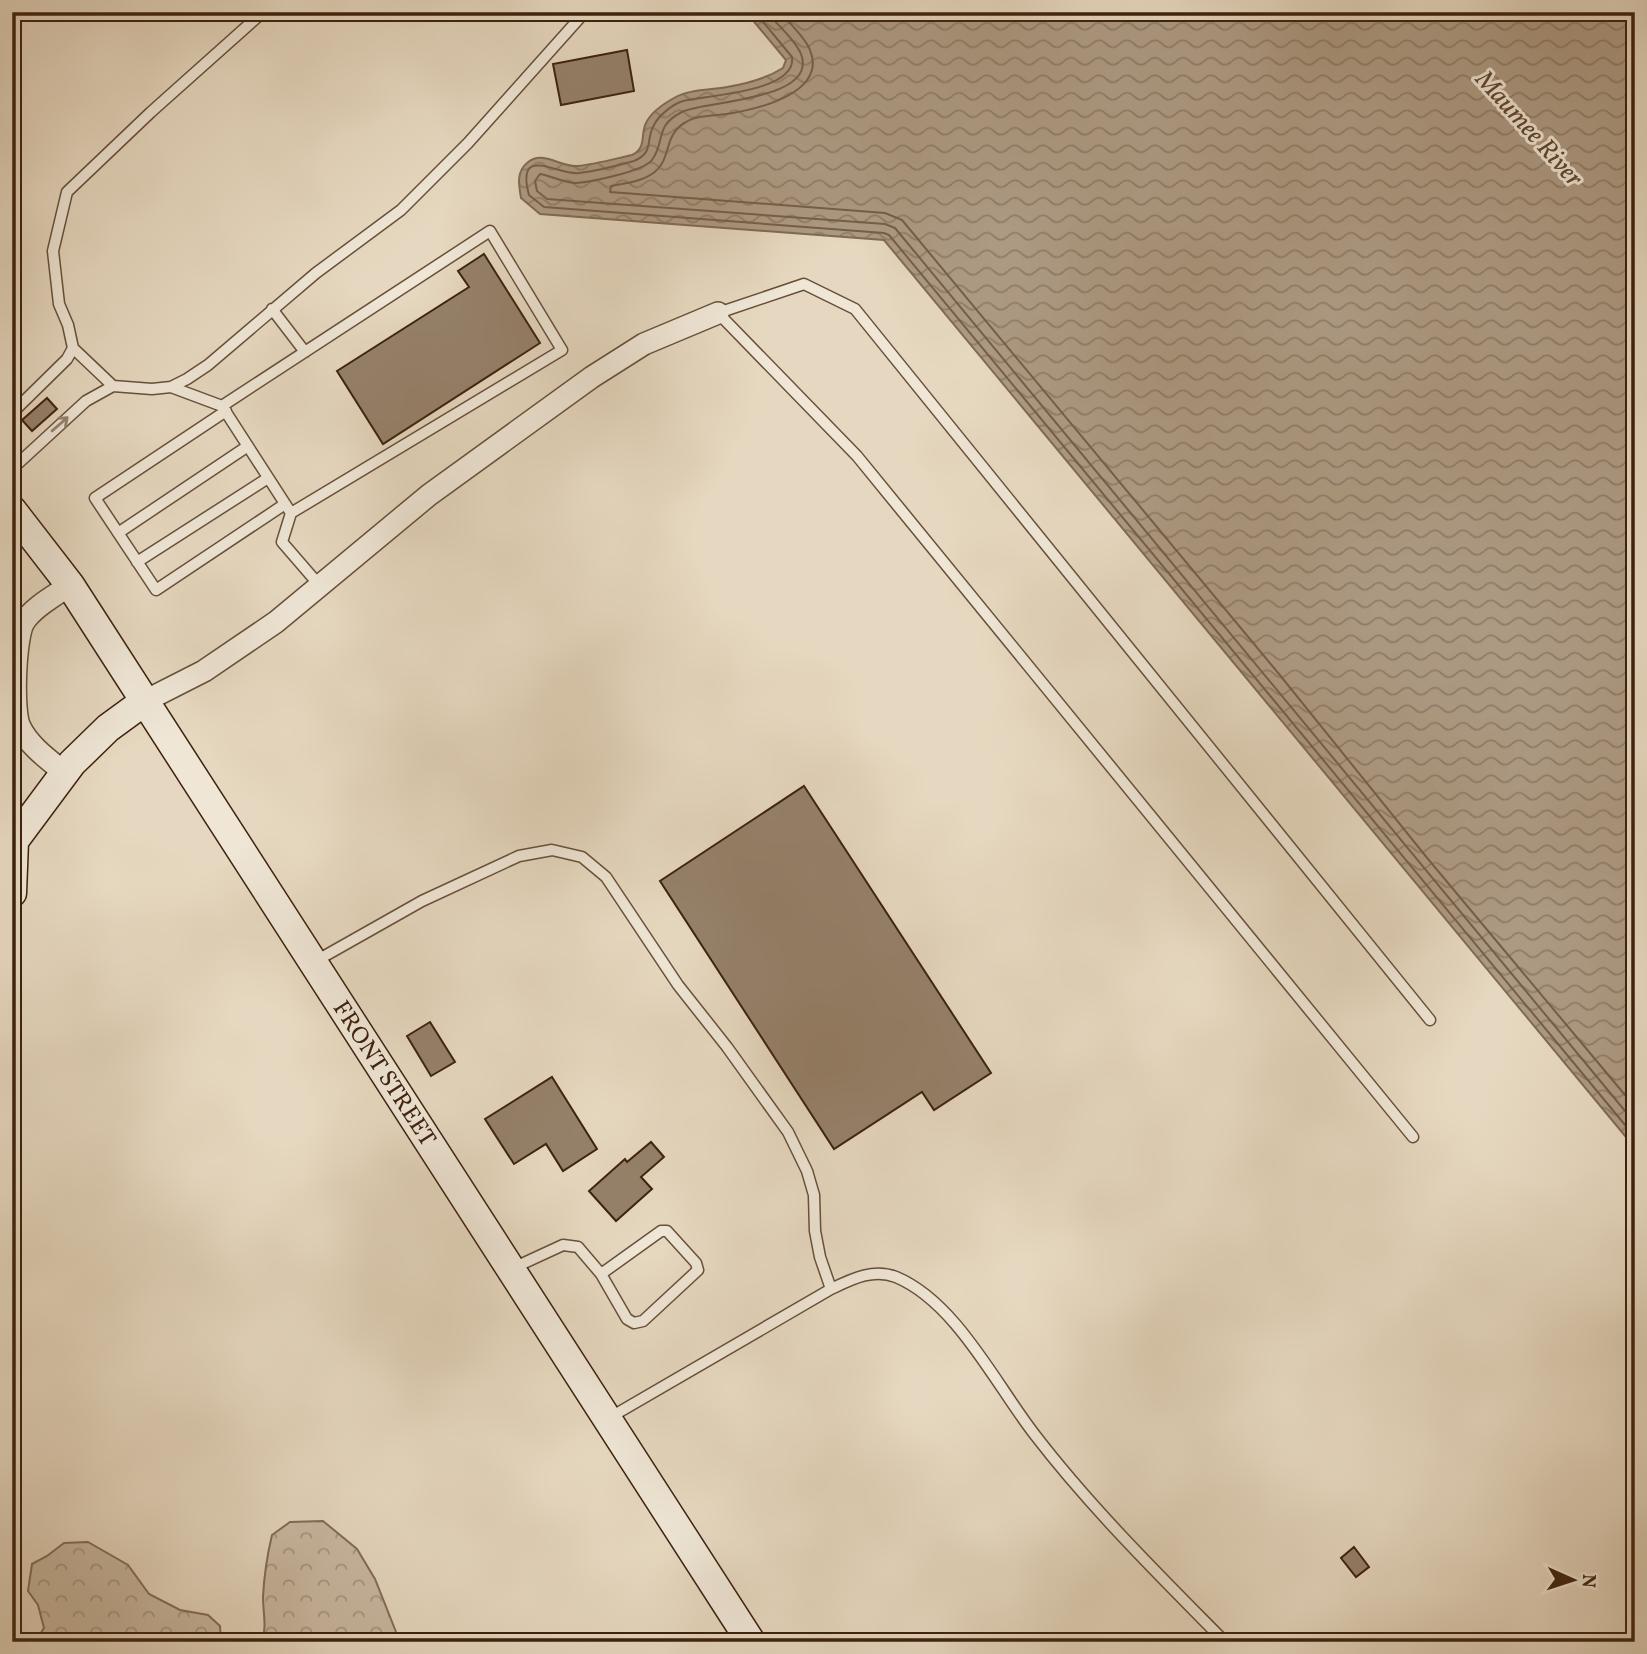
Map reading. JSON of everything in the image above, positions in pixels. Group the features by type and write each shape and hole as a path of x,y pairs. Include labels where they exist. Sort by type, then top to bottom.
{"street":[{"path":"12,892 13,841 65,773 108,728 145,701 204,671 276,622 429,495 592,377 644,344 718,313"},
{"name":"FRONT STREET","path":"12,510 70,585 751,1642"},
{"path":"65,773 30,742 19,726 16,708 18,635 24,621 70,585"}],"lane":[{"path":"113,386 73,348 59,303 53,251 67,192 151,112 263,12"},
{"path":"12,469 86,401 113,386 152,389 171,387 208,365 316,272 401,210 468,143 585,12"},
{"path":"490,232 562,350 288,508 156,590 95,498 224,408 490,232"},
{"path":"1413,1137 857,456 718,313 804,284 855,309 1430,1020"},
{"path":"272,309 305,352"},
{"path":"12,413 68,359 73,348"},
{"path":"171,387 224,408 288,508 282,542 320,586"},
{"path":"118,533 248,446"},
{"path":"137,562 268,478"},
{"path":"314,962 422,901 519,856 552,850 582,857 606,877 678,985 788,1132 807,1171 814,1195 815,1231 831,1289"},
{"path":"511,1269 563,1245 578,1247 601,1275 627,1319 634,1322 643,1321 698,1270 696,1263 667,1231 661,1231 601,1275"},
{"path":"608,1419 831,1289 864,1274 894,1276 924,1292 972,1343 1034,1434 1128,1543 1225,1642"}],"green space":[{"path":"323,1521 357,1549 375,1579 400,1642 262,1642 265,1625 264,1581 272,1535 290,1522"},
{"path":"88,1542 128,1565 149,1594 180,1610 208,1615 220,1626 221,1642 35,1642 44,1628 38,1605 28,1591 32,1564 64,1543"}],"water":[{"name":"Maumee River","path":"746,12 1635,12 1635,1148 884,240 540,214 521,198 520,175 527,163 533,159 546,158 578,166 632,155 640,149 648,119 670,100 693,91 749,82 783,68 786,60"}],"building":[{"path":"627,50 634,91 561,105 553,64"},
{"path":"484,254 540,343 383,444 337,371 469,287 458,271"},
{"path":"47,398 57,409 32,431 22,420"},
{"path":"804,786 991,1073 934,1110 922,1092 834,1149 660,881"},
{"path":"430,1022 455,1062 431,1076 407,1036"},
{"path":"552,1077 597,1149 563,1171 546,1144 514,1164 485,1119"},
{"path":"651,1142 664,1157 641,1177 652,1189 616,1221 589,1191 625,1159 627,1162"},
{"path":"1354,1547 1369,1567 1356,1577 1341,1558"}]}
